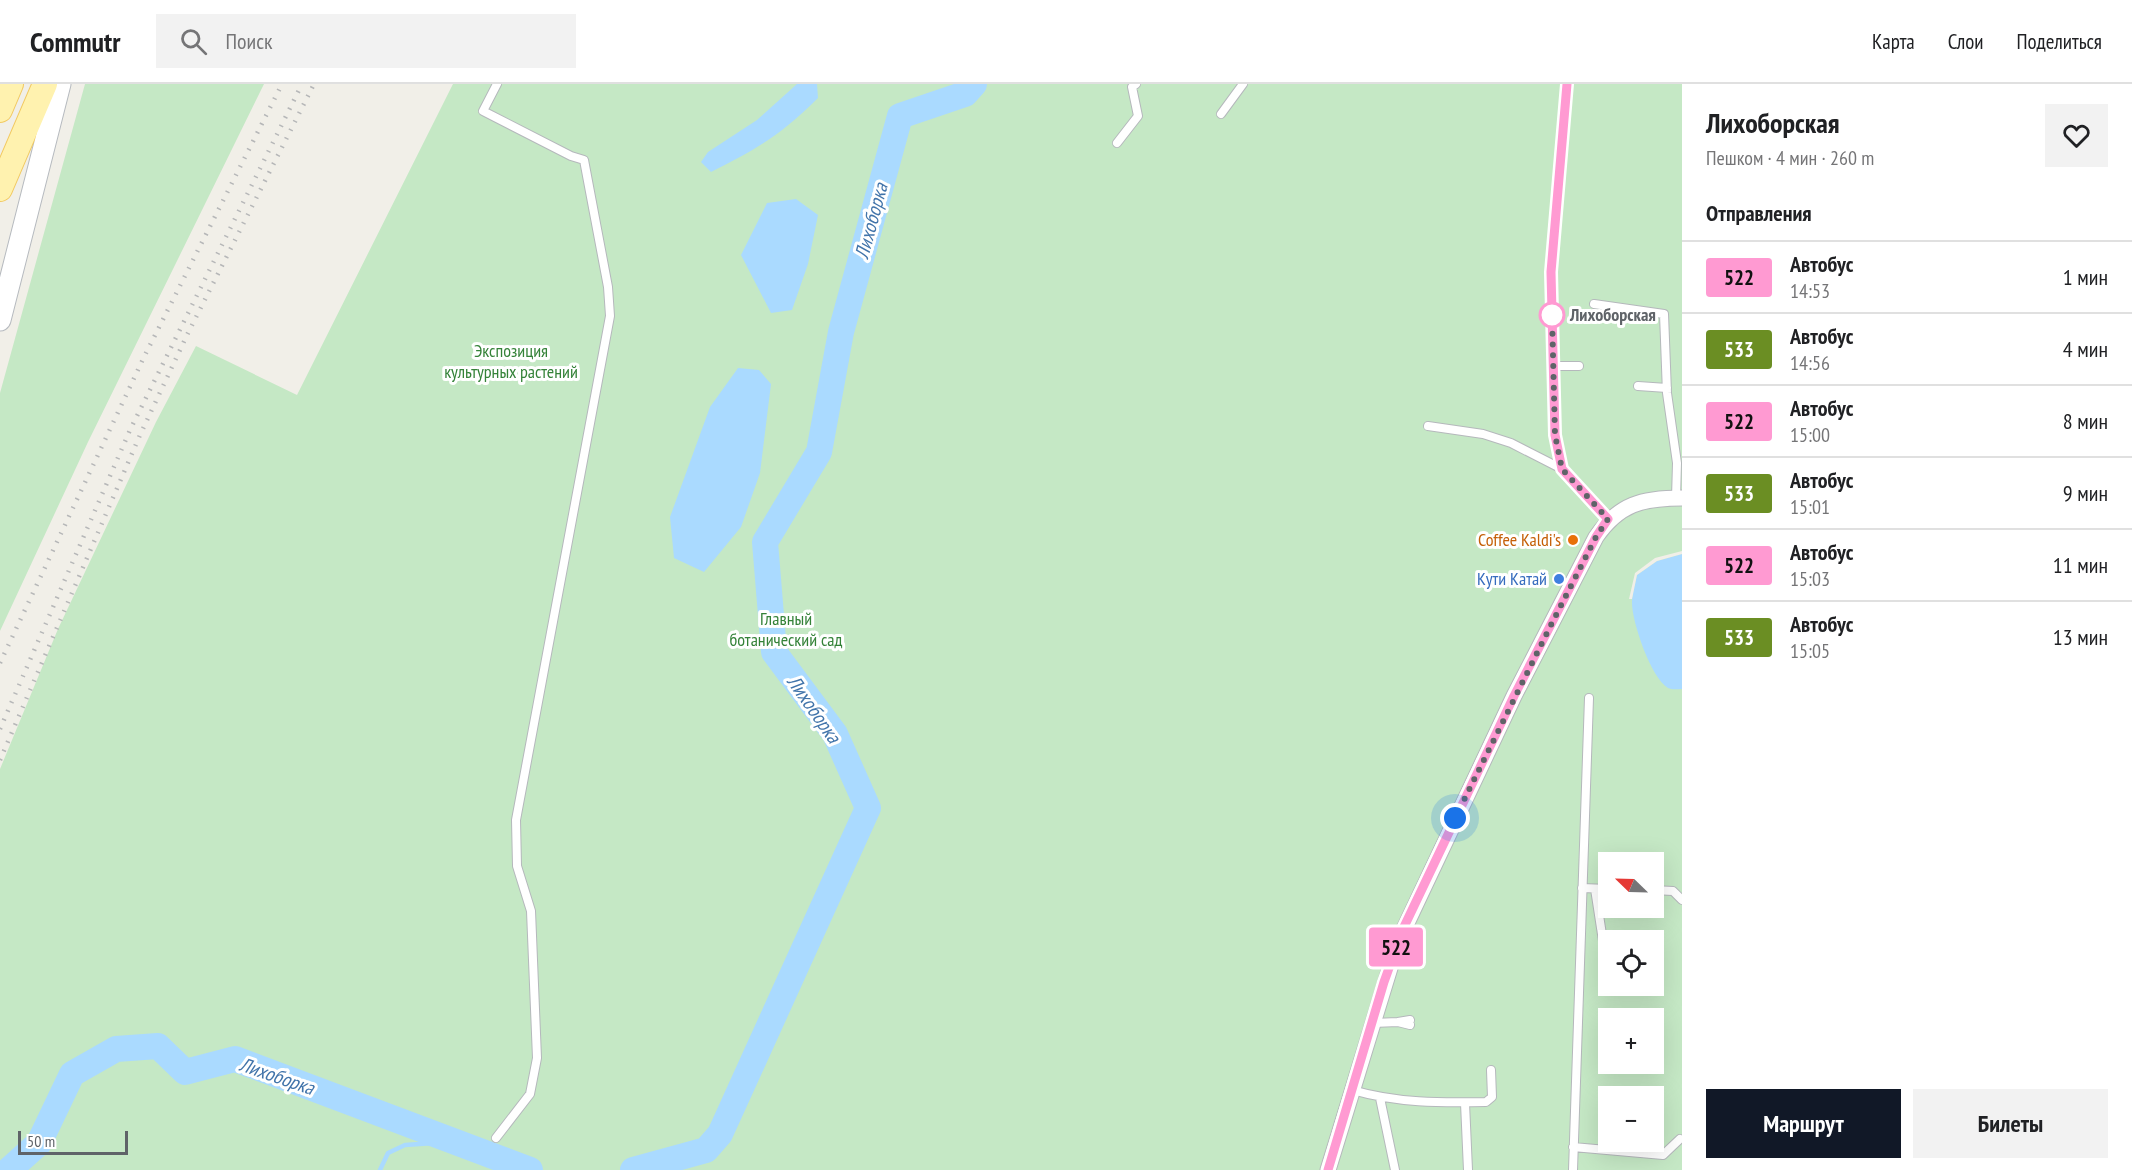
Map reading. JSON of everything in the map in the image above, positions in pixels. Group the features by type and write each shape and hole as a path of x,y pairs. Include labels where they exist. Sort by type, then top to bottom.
{"main road":[{"path":"0,110 11,84"},
{"path":"0,189 45,84"},
{"path":"0,320 60,84"}],"street":[{"path":"1328,1170 1395,951 1421,889 1514,696 1596,537 1608,519 1632,504 1679,498"}],"lane":[{"path":"496,1138 530,1094 537,1058 531,911 517,866 516,820 610,316 608,287 584,160 571,156 483,111 497,84"},
{"path":"1117,143 1138,116 1132,87 1136,84"},
{"path":"1221,114 1243,84"},
{"path":"1562,469 1555,435 1551,272 1567,84"},
{"path":"1594,304 1664,314 1667,388 1677,463 1679,498"},
{"path":"1553,366 1579,366"},
{"path":"1638,386 1667,388"},
{"path":"1428,426 1483,434 1502,440 1562,469 1608,519"},
{"path":"1573,1170 1589,698"},
{"path":"1582,888 1595,889 1601,930"},
{"path":"1664,891 1673,891 1682,900"},
{"path":"1372,1023 1410,1022"},
{"path":"1352,1090 1380,1098 1426,1103 1486,1102 1492,1097 1491,1070"},
{"path":"1380,1098 1395,1170"},
{"path":"1465,1103 1468,1170"},
{"path":"1573,1147 1663,1155 1680,1139"}],"green space":[{"path":"85,84 264,84 88,442 0,631 0,393"},
{"name":"Главный ботанический сад","path":"453,84 1682,84 1682,1170 0,1170 0,769 58,629 156,422 196,346 297,395"}],"water":[{"path":"797,84 817,84 818,98 792,122 756,148 711,172 701,162 708,152 757,120"},
{"path":"796,199 818,215 808,264 792,310 771,313 741,255 767,203"},
{"path":"738,368 759,370 771,384 760,473 741,527 704,572 674,558 670,517 710,407"},
{"path":"1682,554 1682,689 1673,689 1668,688 1662,682 1649,662 1635,623 1632,600 1637,575 1657,561"}],"pier":[{"path":"1682,551 1682,554 1657,561 1637,575 1632,599 1629,599 1635,573 1655,558"}],"waterway":[{"name":"Лихоборка","path":"633,1170 706,1150 720,1134 868,808 835,734 774,652 765,542 819,452 841,332 900,116 965,94 974,84"},
{"name":"Лихоборка","path":"9,1170 39,1143 72,1074 116,1049 158,1046 185,1072 235,1059 530,1170"},
{"path":"380,1170 388,1153 405,1145 449,1142"},
{"name":"Лихоборка","path":"653,1164 655,1170"}],"railway":[{"path":"0,663 144,357 282,84"},
{"path":"0,729 130,430 302,84"},
{"path":"0,760 140,435 188,333 314,84"}],"bus line":[{"name":"522","path":"1328,1170 1384,982 1403,929 1514,696 1596,537 1608,519 1562,469 1555,435 1551,272 1567,84"}],"place":[{"name":"Лихоборская","path":"1552,315"},
{"name":"Coffee Kaldi's","path":"1573,540"},
{"name":"Кути Катай","path":"1559,579"}],"route":[{"path":"1455,818 1514,696 1596,537 1608,519 1562,469 1555,435 1552,315"}],"park label":[{"name":"Экспозиция культурных растений","path":"511,361"}]}
